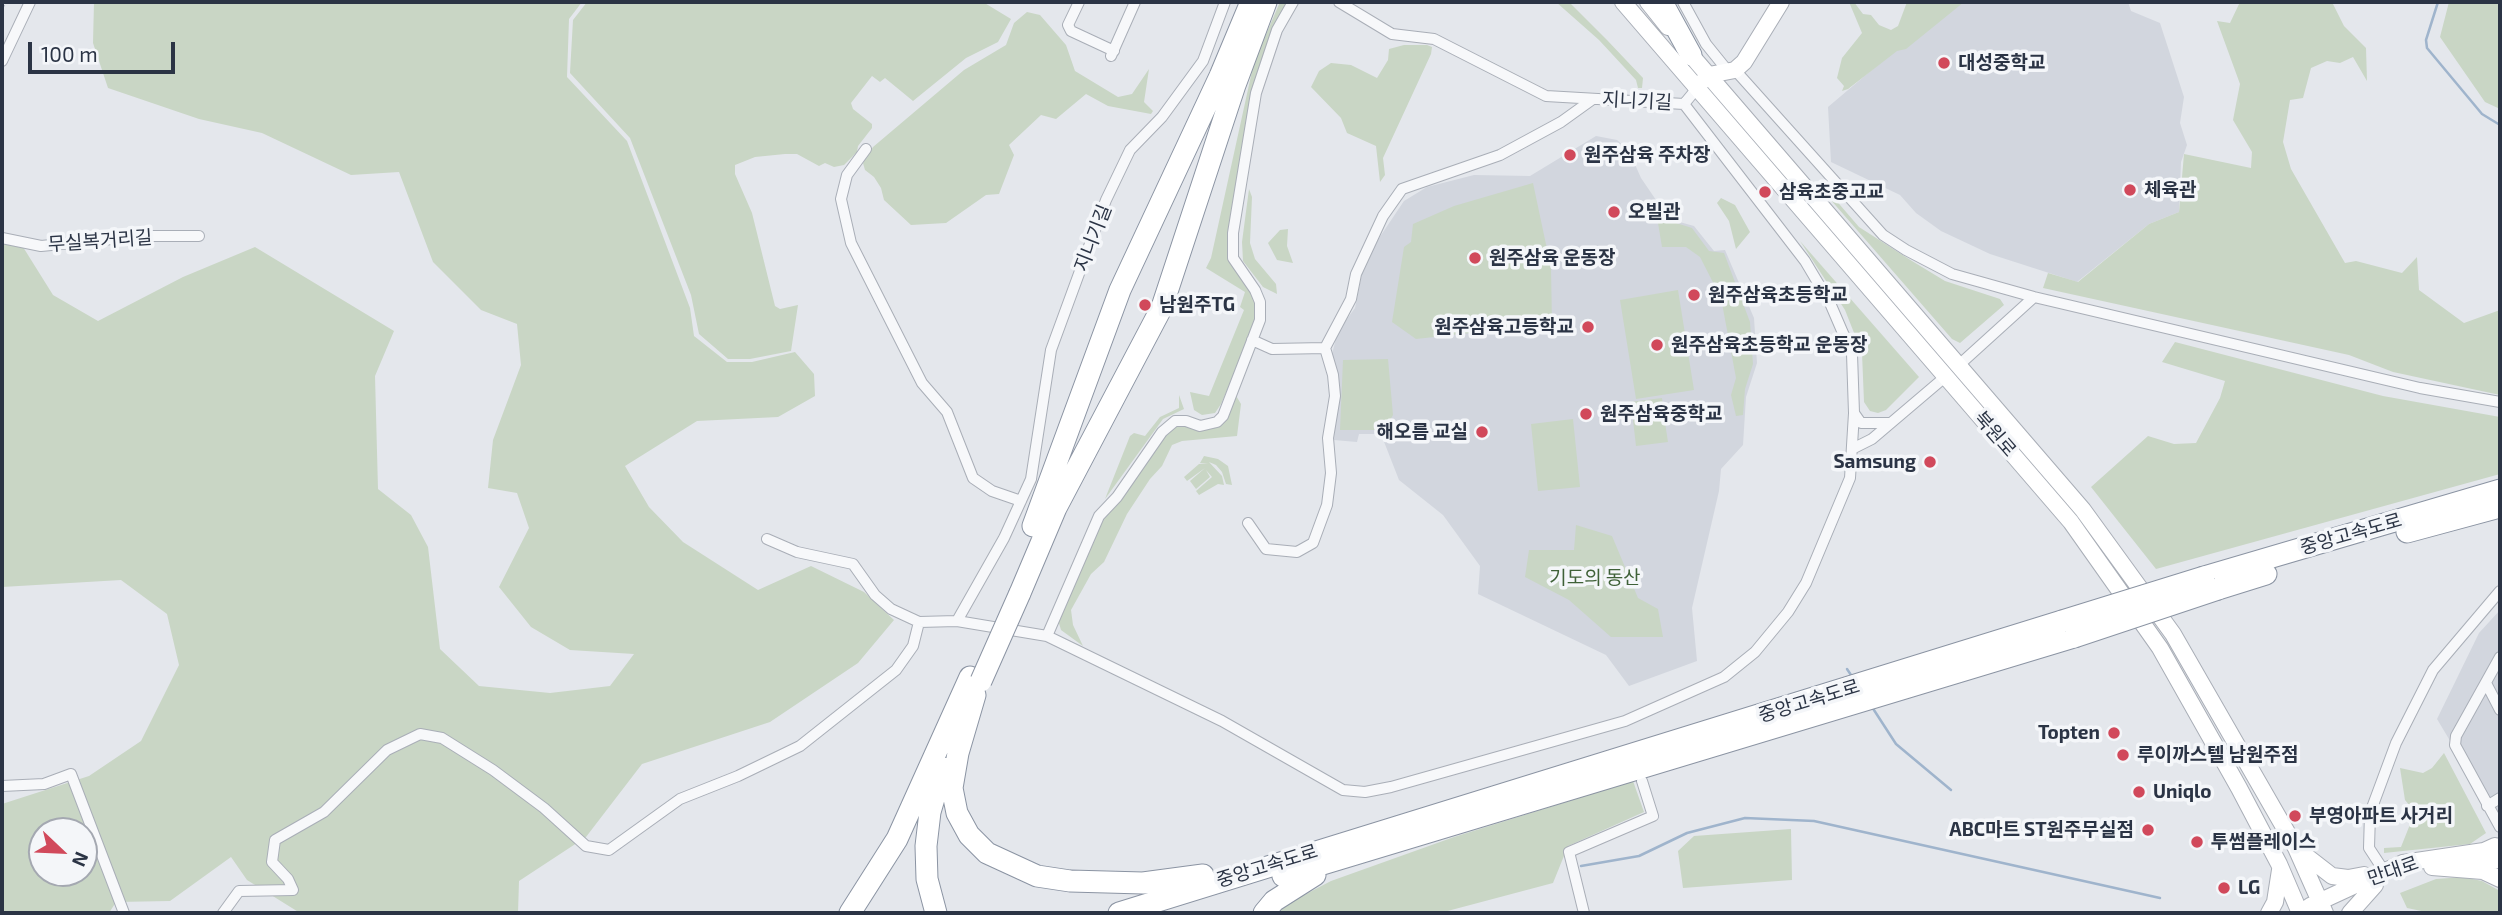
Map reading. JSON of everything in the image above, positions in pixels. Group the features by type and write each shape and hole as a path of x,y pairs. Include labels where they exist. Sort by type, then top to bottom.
{"highway":[{"path":"936,913 927,879 930,812 940,775 1013,592 1120,290 1251,2"},
{"path":"1013,592 1162,307 1235,85 1266,2"},
{"path":"1662,2 1691,55"},
{"name":"중앙고속도로","path":"1157,913 1372,851 2500,490"},
{"name":"중앙고속도로","path":"2211,583 2500,507"},
{"path":"850,913 897,839 975,684"},
{"path":"975,684 952,778 957,813 970,835 987,853 1037,876 1070,881 1143,883 1288,859"},
{"name":"중앙고속도로","path":"1119,913 1288,859 1832,702"},
{"path":"925,913 918,848 920,813 929,774"},
{"path":"1264,913 1274,901 1304,880 1372,851"}],"street":[{"path":"2,61 30,2"},
{"path":"1079,2 1068,25 1071,32 1112,54 1135,2"},
{"name":"지니기길","path":"957,621 1004,538 1031,479 1051,350 1106,200 1130,150 1162,117 1203,61 1224,2"},
{"path":"1047,636 1099,516 1168,426 1175,421 1186,421 1200,426 1217,422 1223,416 1260,320 1260,303 1255,290 1233,258 1233,233 1256,93 1277,30 1293,2"},
{"name":"지니기길","path":"1339,2 1392,34 1434,40 1546,96 1684,104 1703,81"},
{"name":"북원로","path":"1623,2 1703,81 1959,365 2083,510 2173,634 2295,848 2323,910"},
{"name":"북원로","path":"1648,2 1691,55 1703,81 1945,377 2071,522 2160,649 2279,864 2298,913"},
{"path":"1684,2 1706,44 1883,234 1906,250 1952,274 2034,297 2420,388 2500,402"},
{"path":"1703,81 1744,62 1781,2"},
{"path":"1248,523 1266,549 1297,552 1314,543 1319,532 1329,483 1328,438 1335,396 1334,375 1325,348 1351,299 1356,274 1383,216 1402,188 1500,155 1561,122 1593,99"},
{"path":"767,539 797,551 853,564 875,595 891,609 919,622 957,621 1047,636 1222,721 1343,790 1365,792 1391,788 1626,726 1724,677 1755,652 1788,612 1806,583 1850,478 1854,413 1852,354 1830,303 1805,261 1684,104"},
{"path":"866,149 847,175 841,199 851,243 922,383 947,412 973,478 992,491 1021,501"},
{"name":"무실복거리길","path":"2,238 41,246 143,236 199,236"},
{"path":"1852,449 1872,439 1890,424 2034,297"},
{"path":"1252,340 1272,349 1325,348"},
{"path":"1854,413 1861,423 1890,424"},
{"path":"2379,877 2369,848 2370,813 2396,743 2433,670 2500,591"},
{"path":"223,913 239,891 293,890 288,879 272,862 275,840 324,813 387,750 420,734 442,738 493,770 544,808 586,846 609,850 680,799 738,776 800,746 896,670 913,646 919,622"},
{"path":"2500,657 2456,736 2455,745 2500,827"},
{"path":"2486,684 2500,710"},
{"path":"2,786 44,784 71,775 124,913"},
{"path":"1584,913 1569,852 1653,816 1643,782"},
{"path":"2487,806 2500,798"},
{"path":"2295,848 2332,876 2379,877"},
{"name":"만대로","path":"2298,913 2323,910 2403,863 2499,850"},
{"name":"만대로","path":"2379,877 2499,850"},
{"path":"2269,913 2277,895 2279,864"},
{"path":"2432,867 2483,871 2500,879"},
{"path":"2350,913 2379,877"}],"shaded area":[{"path":"1952,2 2128,2 2131,11 2160,23 2184,97 2180,123 2187,145 2181,162 2179,212 2149,224 2077,282 1990,254 1941,231 1916,213 1900,195 1831,162 1828,107"},
{"path":"1596,136 1617,140 1629,151 1641,178 1669,219 1694,226 1714,251 1725,250 1754,318 1757,363 1746,397 1743,445 1721,469 1719,491 1692,608 1697,661 1629,686 1606,655 1478,594 1480,566 1443,515 1399,480 1381,434 1359,434 1357,442 1334,440 1337,393 1332,354 1338,331 1355,308 1365,259 1404,201 1427,187 1474,175 1530,176"},
{"path":"2500,610 2500,813 2495,816 2437,719 2479,633"}],"green space":[{"path":"94,2 582,2 569,19 567,77 627,141 690,308 694,336 727,362 752,362 795,352 814,374 815,396 778,417 697,421 625,466 649,507 683,542 758,590 811,566 864,592 894,620 858,663 770,722 642,764 586,837 519,881 518,913 300,913 247,880 231,857 170,901 116,902 109,913 2,913 2,804 89,776 141,741 179,665 167,614 121,580 2,587 2,234 23,247 53,295 98,321 183,277 255,247 394,331 375,376 378,489 411,515 428,547 440,649 479,686 550,693 610,686 634,654 570,650 531,627 499,587 529,528 517,493 488,488 493,440 521,365 517,324 481,310 433,262 399,172 351,175 262,133 199,119 108,88 93,43"},
{"path":"587,2 983,2 1011,19 998,42 966,58 913,101 885,78 880,82 872,76 851,103 853,109 872,124 872,128 858,146 857,152 844,165 834,167 825,163 819,166 797,154 785,154 755,157 735,165 735,174 752,213 775,306 780,309 798,305 791,351 750,359 728,359 699,334 691,295 630,138 570,73 573,20"},
{"path":"1280,2 1288,2 1270,40 1229,259 1257,303 1257,321 1221,404 1215,413 1202,415 1194,410 1190,392 1209,396 1244,310 1240,307 1245,292 1206,268 1211,258 1254,62"},
{"path":"1556,2 1569,2 1607,40 1643,78 1642,88 1638,88 1636,80 1599,40"},
{"path":"1849,2 1854,2 1863,14 1871,15 1879,25 1891,30 1898,26 1907,2 1964,2 1906,49 1897,51 1842,91 1844,86 1837,78 1842,58 1862,33"},
{"path":"2240,2 2332,2 2344,26 2366,48 2367,81 2353,57 2340,63 2327,61 2311,68 2303,98 2290,100 2283,142 2291,169 2345,263 2356,261 2402,273 2417,257 2419,290 2464,323 2500,310 2500,395 2393,372 2349,355 2043,288 2048,273 2078,282 2149,224 2179,212 2184,154 2251,168 2252,152 2233,120 2240,84 2217,21 2230,23"},
{"path":"2449,2 2500,2 2500,109 2485,102 2440,37"},
{"path":"1027,12 1040,15 1066,45 1075,71 1118,97 1132,94 1149,69 1144,102 1153,111 1151,114 1108,106 1086,94 1056,119 1041,115 1009,145 1014,155 999,194 986,195 946,223 911,225 884,200 881,188 865,170 863,163 873,147 964,70 1006,45 1014,23"},
{"path":"1404,45 1427,45 1432,47 1431,54 1383,158 1385,175 1380,182 1376,146 1347,133 1341,118 1311,87 1319,71 1331,63 1351,65 1377,78 1388,60 1389,49"},
{"name":"원주삼육 운동장","path":"1533,183 1551,268 1552,324 1416,339 1392,322 1404,247 1411,242 1413,224 1454,206"},
{"path":"1249,189 1252,197 1250,243 1255,259 1276,284 1277,294 1263,287 1243,261 1242,242"},
{"path":"1721,198 1735,205 1750,232 1736,249 1729,221 1717,203"},
{"path":"1834,198 1859,227 1912,261 1945,281 2000,299 2004,305 1960,343 1952,339 1830,199"},
{"path":"1657,217 1692,228 1709,251 1724,253 1750,322 1753,364 1745,389 1743,415 1736,416 1731,395 1736,378 1721,298 1700,257 1686,247 1662,247"},
{"path":"1288,229 1287,246 1293,263 1277,260 1268,243 1280,230"},
{"path":"1800,241 1919,377 1886,410 1878,413 1870,411 1864,402 1862,353 1845,310"},
{"name":"원주삼육초등학교 운동장","path":"1678,290 1694,390 1636,399 1620,300"},
{"path":"2175,342 2383,396 2500,417 2500,474 2156,569 2091,487 2148,436 2174,444 2196,443 2220,398 2225,381 2162,362"},
{"path":"1388,359 1393,415 1384,430 1340,430 1343,360"},
{"path":"1235,394 1241,404 1237,436 1182,441 1172,445 1162,466 1127,514 1104,562 1091,574 1071,610 1073,625 1083,646 1061,630 1058,620 1100,524 1164,436 1176,424 1220,425"},
{"path":"1179,395 1184,409 1163,419 1105,499 1130,436 1134,433 1145,436 1160,417 1179,408"},
{"path":"1662,398 1664,414 1632,418 1630,402"},
{"path":"1664,416 1668,442 1636,446 1633,420"},
{"path":"1573,419 1580,487 1538,491 1531,424"},
{"path":"1204,456 1218,459 1228,466 1232,485 1226,484 1222,472 1209,462 1222,476 1224,485 1218,484 1199,495 1196,491 1212,477 1206,470 1210,477 1196,489 1190,481 1205,468 1187,481 1184,477 1199,464 1208,463 1200,463"},
{"name":"기도의 동산","path":"1576,525 1612,536 1638,598 1658,609 1663,637 1611,637 1569,600 1525,577 1529,550 1574,550"},
{"path":"2444,753 2486,833 2470,844 2384,853 2384,848 2401,847 2415,812 2405,800 2400,768 2423,773 2432,768"},
{"path":"1633,781 1644,812 1568,846 1553,883 1440,913 1275,913 1281,907 1331,881 1454,837"},
{"path":"1791,829 1792,880 1683,888 1678,851 1694,836"},
{"path":"2463,877 2482,881 2500,891 2500,913 2431,913 2407,908 2400,893 2436,879"}],"waterway":[{"path":"2438,2 2426,40 2427,48 2482,114 2500,125"},
{"path":"1847,669 1853,678"},
{"path":"1872,707 1896,744 1951,790"},
{"path":"1581,866 1639,856 1687,833 1745,818 1814,821 2160,898"}],"railway":[{"path":"2,8 5,2"}],"place":[{"name":"대성중학교","path":"1944,63"},
{"name":"원주삼육 주차장","path":"1570,155"},
{"name":"체육관","path":"2130,190"},
{"name":"삼육초중고교","path":"1765,192"},
{"name":"오빌관","path":"1614,212"},
{"name":"원주삼육 운동장","path":"1475,258"},
{"name":"원주삼육초등학교","path":"1694,295"},
{"name":"남원주TG","path":"1145,305"},
{"name":"원주삼육고등학교","path":"1588,327"},
{"name":"원주삼육초등학교 운동장","path":"1657,345"},
{"name":"원주삼육중학교","path":"1586,414"},
{"name":"해오름 교실","path":"1482,432"},
{"name":"Samsung","path":"1930,462"},
{"name":"Topten","path":"2114,733"},
{"name":"루이까스텔 남원주점","path":"2123,755"},
{"name":"Uniqlo","path":"2139,792"},
{"name":"부영아파트 사거리","path":"2295,816"},
{"name":"ABC마트 ST원주무실점","path":"2148,830"},
{"name":"투썸플레이스","path":"2197,842"},
{"name":"LG","path":"2224,888"}]}
